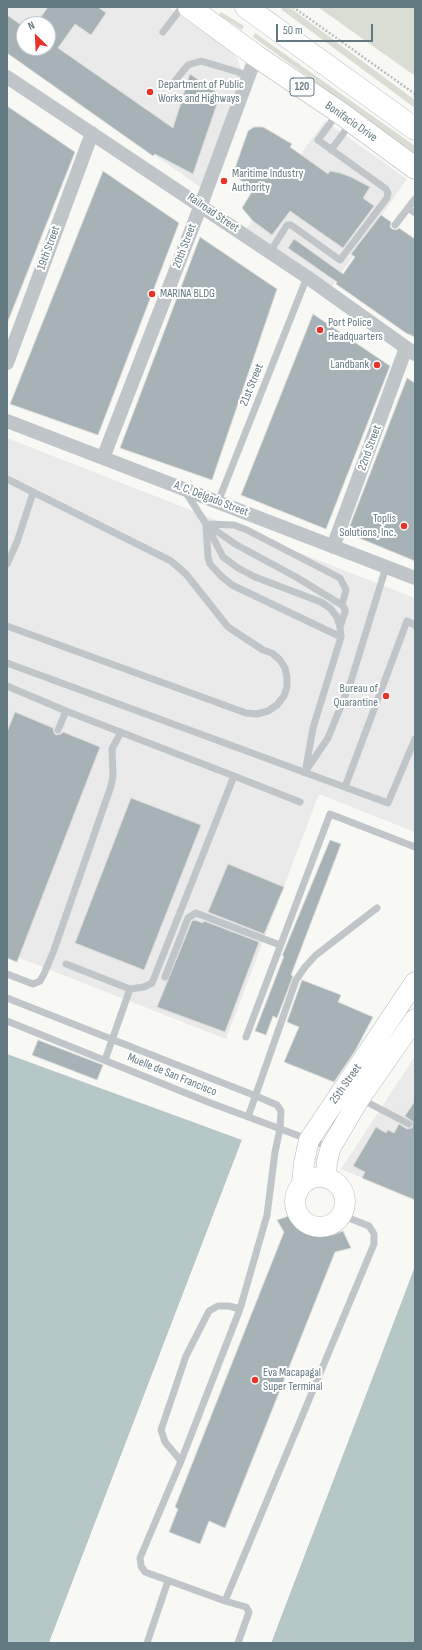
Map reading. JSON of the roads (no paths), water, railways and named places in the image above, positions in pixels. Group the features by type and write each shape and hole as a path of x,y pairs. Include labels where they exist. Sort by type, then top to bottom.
{"highway":[{"name":"Bonifacio Drive","path":"189,7 415,168"},
{"path":"246,7 415,128"}],"street":[{"name":"20th Street","path":"103,458 201,205 256,56"},
{"name":"Railroad Street","path":"7,77 201,205 408,348"},
{"name":"19th Street","path":"7,364 92,133"},
{"name":"22nd Street","path":"333,547 408,348"},
{"name":"A. C. Delgado Street","path":"7,421 415,578"},
{"name":"25th Street","path":"326,1178 327,1161 331,1147 352,1094 415,982"},
{"name":"25th Street","path":"341,1216 336,1222 329,1226 316,1227 302,1220 298,1213 295,1205 297,1193 302,1183 304,1163 309,1140 352,1094 415,1019"},
{"path":"297,1193 301,1187 312,1179 326,1178 336,1184 343,1193 345,1204 341,1216"}],"lane":[{"path":"163,32 182,7"},
{"path":"175,81 188,65 201,61 238,72 249,77"},
{"path":"270,252 287,225 291,225 340,260 387,198 388,193 386,189 318,140 345,117"},
{"path":"331,150 345,117"},
{"path":"395,225 415,199"},
{"path":"408,208 415,213"},
{"name":"21st Street","path":"218,502 307,277"},
{"path":"7,479 171,561 186,574 228,627 280,660 285,668 287,687 284,696 277,705 268,711 257,714 246,713 7,626"},
{"path":"184,489 206,524 223,557 254,577 321,602 330,608 337,617 341,637 313,728 305,773"},
{"path":"7,564 17,542 33,493"},
{"path":"206,524 234,525 247,530 340,578 346,590 342,605"},
{"path":"206,524 235,544 296,577 342,605 345,612 340,627"},
{"path":"206,524 208,557 210,564 221,576 232,585 341,637"},
{"path":"305,773 328,738 351,681 386,567"},
{"path":"345,787 407,621 415,625"},
{"path":"7,663 247,753 388,803 414,747 415,739"},
{"path":"7,686 300,802"},
{"path":"58,730 66,710"},
{"path":"7,974 33,984 40,981 44,974 54,950 110,786 113,776 112,750 121,732"},
{"path":"66,964 130,989 144,987 152,983 234,776"},
{"path":"246,1037 330,814 415,848"},
{"path":"248,1117 296,980 316,955 377,908"},
{"path":"166,977 188,918 196,913 280,945"},
{"path":"106,1060 130,989"},
{"path":"7,998 256,1096 277,1105 281,1111 280,1129 275,1152 267,1215 240,1309 181,1461 140,1558 141,1566 145,1572 246,1607 249,1612 238,1643"},
{"name":"Muelle de San Francisco","path":"7,1021 248,1117 331,1147"},
{"path":"352,1094 409,1124"},
{"path":"226,1601 374,1244 374,1234 369,1226 341,1216"},
{"path":"181,1461 166,1442 160,1430 186,1356 209,1311 218,1306 229,1306 240,1309"},
{"path":"147,1643 168,1581"}],"place":[{"name":"Department of Public Works and Highways","path":"150,92"},
{"name":"Maritime Industry Authority","path":"224,181"},
{"name":"MARINA BLDG","path":"152,294"},
{"name":"Port Police Headquarters","path":"320,330"},
{"name":"Landbank","path":"377,365"},
{"name":"Toplis Solutions, Inc.","path":"404,526"},
{"name":"Bureau of Quarantine","path":"386,696"},
{"name":"Eva Macapagal Super Terminal","path":"255,1380"}]}
